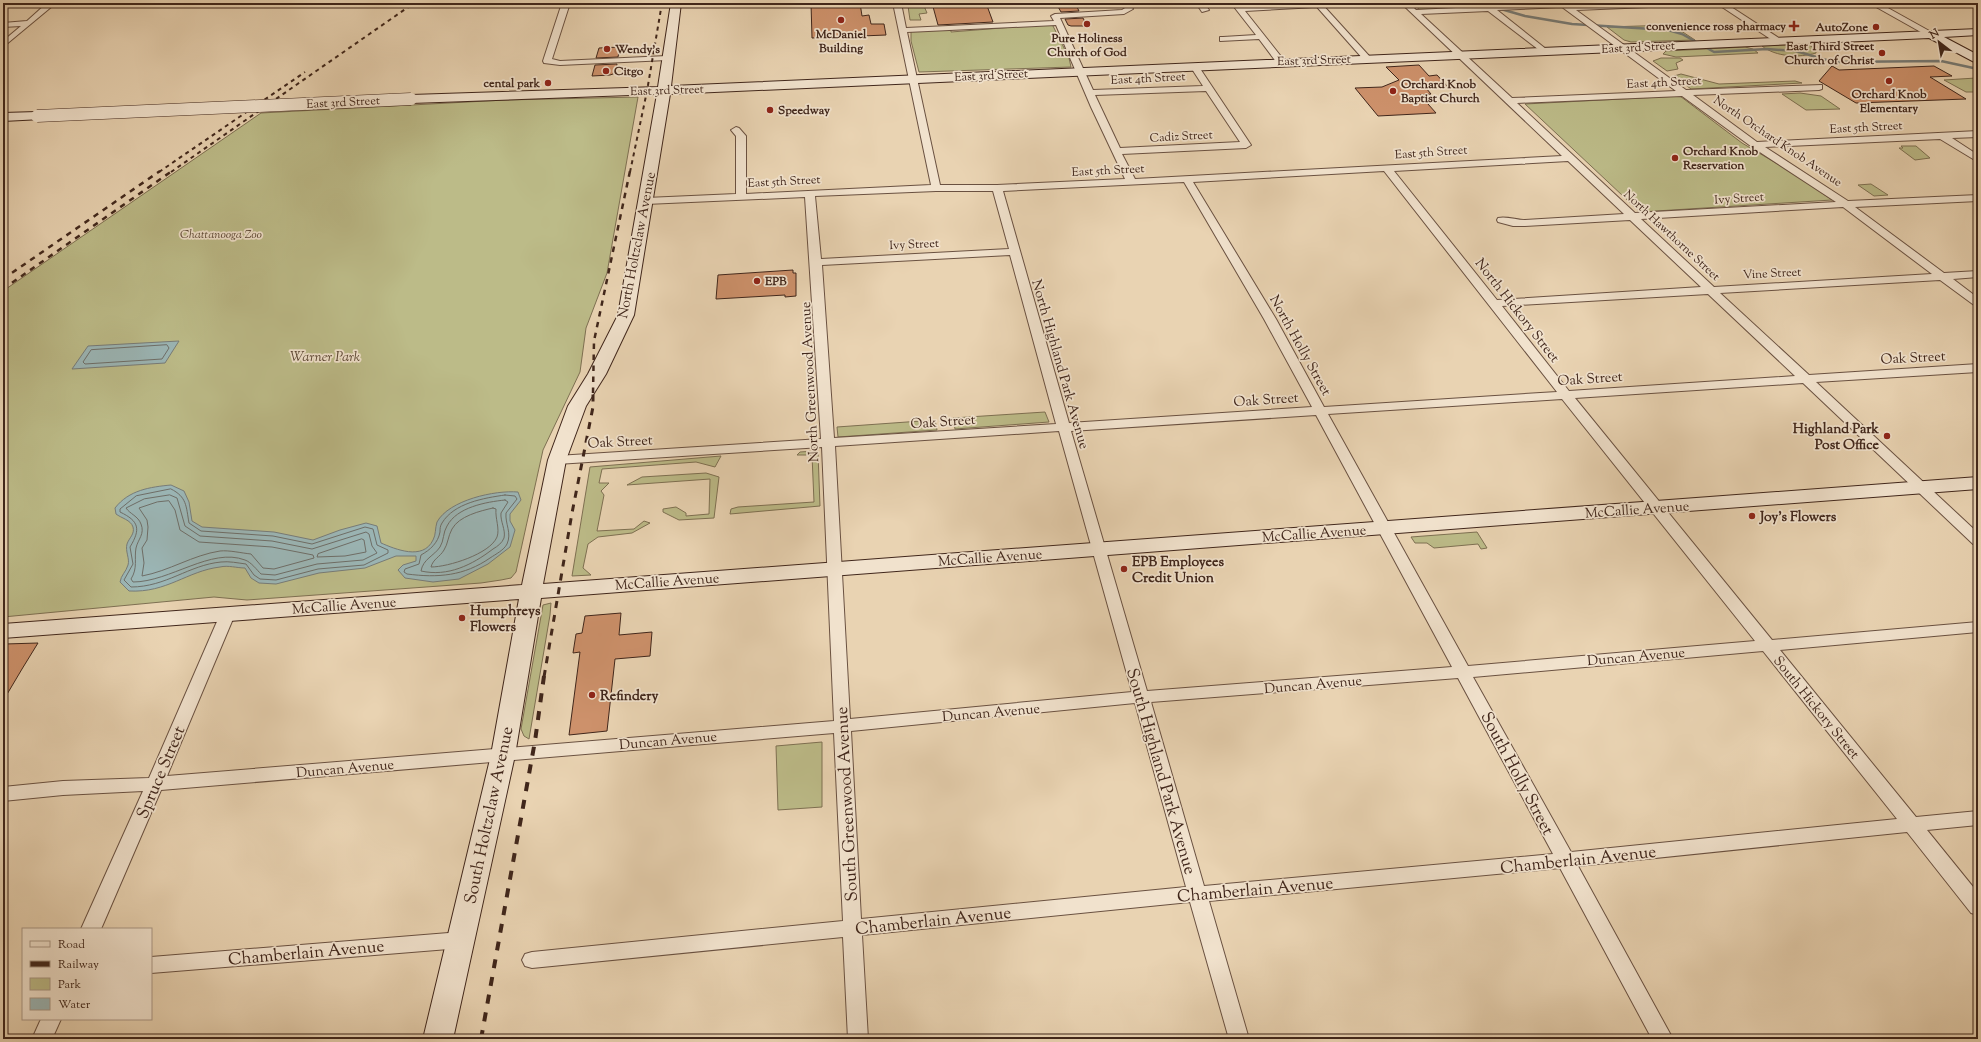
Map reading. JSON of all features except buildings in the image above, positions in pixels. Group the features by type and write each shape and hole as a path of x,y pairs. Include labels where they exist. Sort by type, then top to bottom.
{"main road":[{"name":"North Holtzclaw Avenue","path":"531,591 557,460 577,406 596,374 626,315 664,90 667,58 676,3"},
{"name":"East 3rd Street","path":"3,117 411,99 664,90 1280,61 1978,32"},
{"path":"1928,33 1978,60"},
{"name":"McCallie Avenue","path":"3,631 1978,483"},
{"name":"South Holtzclaw Avenue","path":"438,1039 502,754 531,591"}],"street":[{"path":"5,42 52,3"},
{"path":"566,3 547,61 560,63 667,58"},
{"path":"897,3 915,79 936,188"},
{"path":"1125,3 1128,9 1124,12 1055,16 1081,71 1089,93 1131,181"},
{"path":"1200,3 1206,10"},
{"path":"1360,4 1375,3"},
{"name":"North Hawthorne Street","path":"1405,3 1978,541"},
{"path":"1415,12 1565,5 1697,3"},
{"path":"1720,3 1778,40"},
{"path":"1873,3 1928,33"},
{"path":"1237,6 1318,4 1367,58"},
{"name":"North Orchard Knob Avenue","path":"1565,5 1755,145 1846,204 1978,303"},
{"path":"1237,6 1280,61"},
{"path":"1490,9 1543,51"},
{"path":"3,25 28,23"},
{"path":"903,30 1059,23"},
{"path":"1224,39 1261,37"},
{"path":"1194,66 1209,88"},
{"name":"East 4th Street","path":"1511,101 1819,87"},
{"name":"East 4th Street","path":"1089,93 1209,88"},
{"name":"Cadiz Street","path":"1117,151 1246,145 1209,88"},
{"path":"736,130 741,136 741,196"},
{"name":"East 5th Street","path":"1755,145 1978,134"},
{"path":"1942,136 1978,159"},
{"name":"East 5th Street","path":"646,201 936,188 997,188 1571,158"},
{"name":"North Hickory Street","path":"1387,168 1495,303 1566,395 1657,507"},
{"name":"North Holly Street","path":"1187,179 1270,319 1385,527"},
{"name":"North Highland Park Avenue","path":"997,188 1099,548"},
{"name":"North Greenwood Avenue","path":"810,193 828,444 834,568"},
{"name":"Ivy Street","path":"1502,220 1513,223 1525,223 1634,218 1846,204 1978,198"},
{"name":"Ivy Street","path":"816,262 1014,252"},
{"name":"Vine Street","path":"1495,303 1978,274"},
{"name":"Oak Street","path":"557,460 828,444 1804,378 1978,368"},
{"name":"South Hickory Street","path":"1657,507 1978,907"},
{"name":"South Holly Street","path":"1385,527 1663,1039"},
{"name":"South Highland Park Avenue","path":"1099,548 1240,1039"},
{"name":"South Greenwood Avenue","path":"834,568 858,1039"},
{"name":"Spruce Street","path":"91,928 155,784 227,614"},
{"name":"Duncan Avenue","path":"3,794 63,788 155,784 842,726 1141,697 1464,672 1767,644 1978,627"},
{"name":"Chamberlain Avenue","path":"532,960 1198,894 1566,860 1978,818"},
{"name":"Chamberlain Avenue","path":"152,965 461,940"},
{"path":"42,1039 51,1020"}],"green space":[{"path":"1412,3 1552,3 1553,4 1420,10"},
{"path":"908,6 924,6 927,13 919,14 921,20 910,20"},
{"path":"1052,24 1069,58 1071,67 919,72 911,41 911,31 951,30 951,32"},
{"path":"1672,25 1695,40 1631,42 1624,40 1607,27"},
{"path":"1805,44 1816,48 1816,53 1802,56 1788,56 1768,50 1762,46"},
{"path":"1745,47 1753,49 1758,53 1676,57 1663,54 1666,51"},
{"path":"1661,58 1680,58 1683,60 1676,63 1678,69 1667,71 1653,61"},
{"path":"1681,74 1719,84 1795,81 1802,83 1691,89 1674,76"},
{"path":"1978,79 1978,92 1966,92 1944,80"},
{"path":"1800,93 1821,96 1840,109 1806,110 1782,94"},
{"name":"Orchard Knob Reservation","path":"1680,96 1742,143 1793,173 1832,200 1640,212 1525,104"},
{"name":"Warner Park","path":"638,97 607,273 586,328 580,372 543,450 516,572 511,578 481,583 247,600 214,597 3,617 3,291 261,113 505,100"},
{"path":"1901,146 1916,146 1930,158 1915,160 1899,148 1903,148"},
{"path":"1871,184 1888,195 1874,196 1858,185"},
{"path":"1045,412 1049,422 955,429 953,418"},
{"path":"935,420 937,430 838,437 837,427"},
{"path":"815,451 818,453 820,506 730,514 731,509 738,507 814,502 812,455 797,455 800,452"},
{"path":"721,456 715,467 696,462 602,469 599,483 609,483 601,491 604,495 597,531 634,529 644,521 650,523 632,533 598,537 588,544 583,568 591,575 572,576 590,467"},
{"path":"706,473 719,477 714,518 679,520 663,512 663,509 676,507 686,513 686,516 709,514 710,479 627,485 642,477"},
{"path":"1477,532 1487,548 1481,549 1478,544 1434,548 1427,543 1415,543 1411,537"},
{"path":"551,603 529,739 524,736 521,729 543,605"},
{"path":"822,742 822,807 778,810 776,746"}],"water":[{"path":"179,341 165,363 72,369 88,346"},
{"path":"171,485 184,491 189,502 192,521 202,527 274,532 313,540 340,530 366,523 377,526 381,543 408,552 423,550 428,546 434,538 437,522 443,514 462,502 485,495 508,492 518,492 521,500 510,514 510,521 515,530 510,547 488,564 459,579 433,582 405,578 398,570 403,565 416,561 416,556 396,556 365,568 319,573 276,584 259,583 251,578 245,568 223,566 208,569 155,589 129,591 120,582 121,577 128,565 127,547 133,534 133,527 128,521 116,514 115,508 127,497 140,490"}],"waterway":[{"path":"1480,3 1525,16 1572,24 1668,30 1682,34 1714,52 1767,49 1796,51 1833,62 1941,61 1978,69"}],"railway":[{"path":"171,172 414,3"},
{"path":"630,172 647,91 662,3"},
{"path":"159,172 305,72"},
{"path":"3,279 160,171"},
{"path":"3,289 172,171"},
{"path":"593,393 594,341 630,171"},
{"path":"544,677 572,513 593,407 593,393"},
{"path":"481,1039 535,741 544,676"}],"place":[{"name":"McDaniel Building","path":"841,20"},
{"name":"Pure Holiness Church of God","path":"1087,24"},
{"name":"convenience ross pharmacy","path":"1794,26"},
{"name":"AutoZone","path":"1876,27"},
{"name":"Wendy's","path":"607,49"},
{"name":"East Third Street Church of Christ","path":"1882,53"},
{"name":"Citgo","path":"606,71"},
{"name":"Orchard Knob Elementary","path":"1889,81"},
{"name":"cental park","path":"548,83"},
{"name":"Orchard Knob Baptist Church","path":"1393,91"},
{"name":"Speedway","path":"770,110"},
{"name":"Orchard Knob Reservation","path":"1675,158"},
{"name":"EPB","path":"757,281"},
{"name":"Highland Park Post Office","path":"1887,436"},
{"name":"Joy's Flowers","path":"1752,516"},
{"name":"EPB Employees Credit Union","path":"1124,569"},
{"name":"Humphreys Flowers","path":"462,618"},
{"name":"Refindery","path":"592,695"}],"park label":[{"name":"Chattanooga Zoo","path":"221,234"}]}
